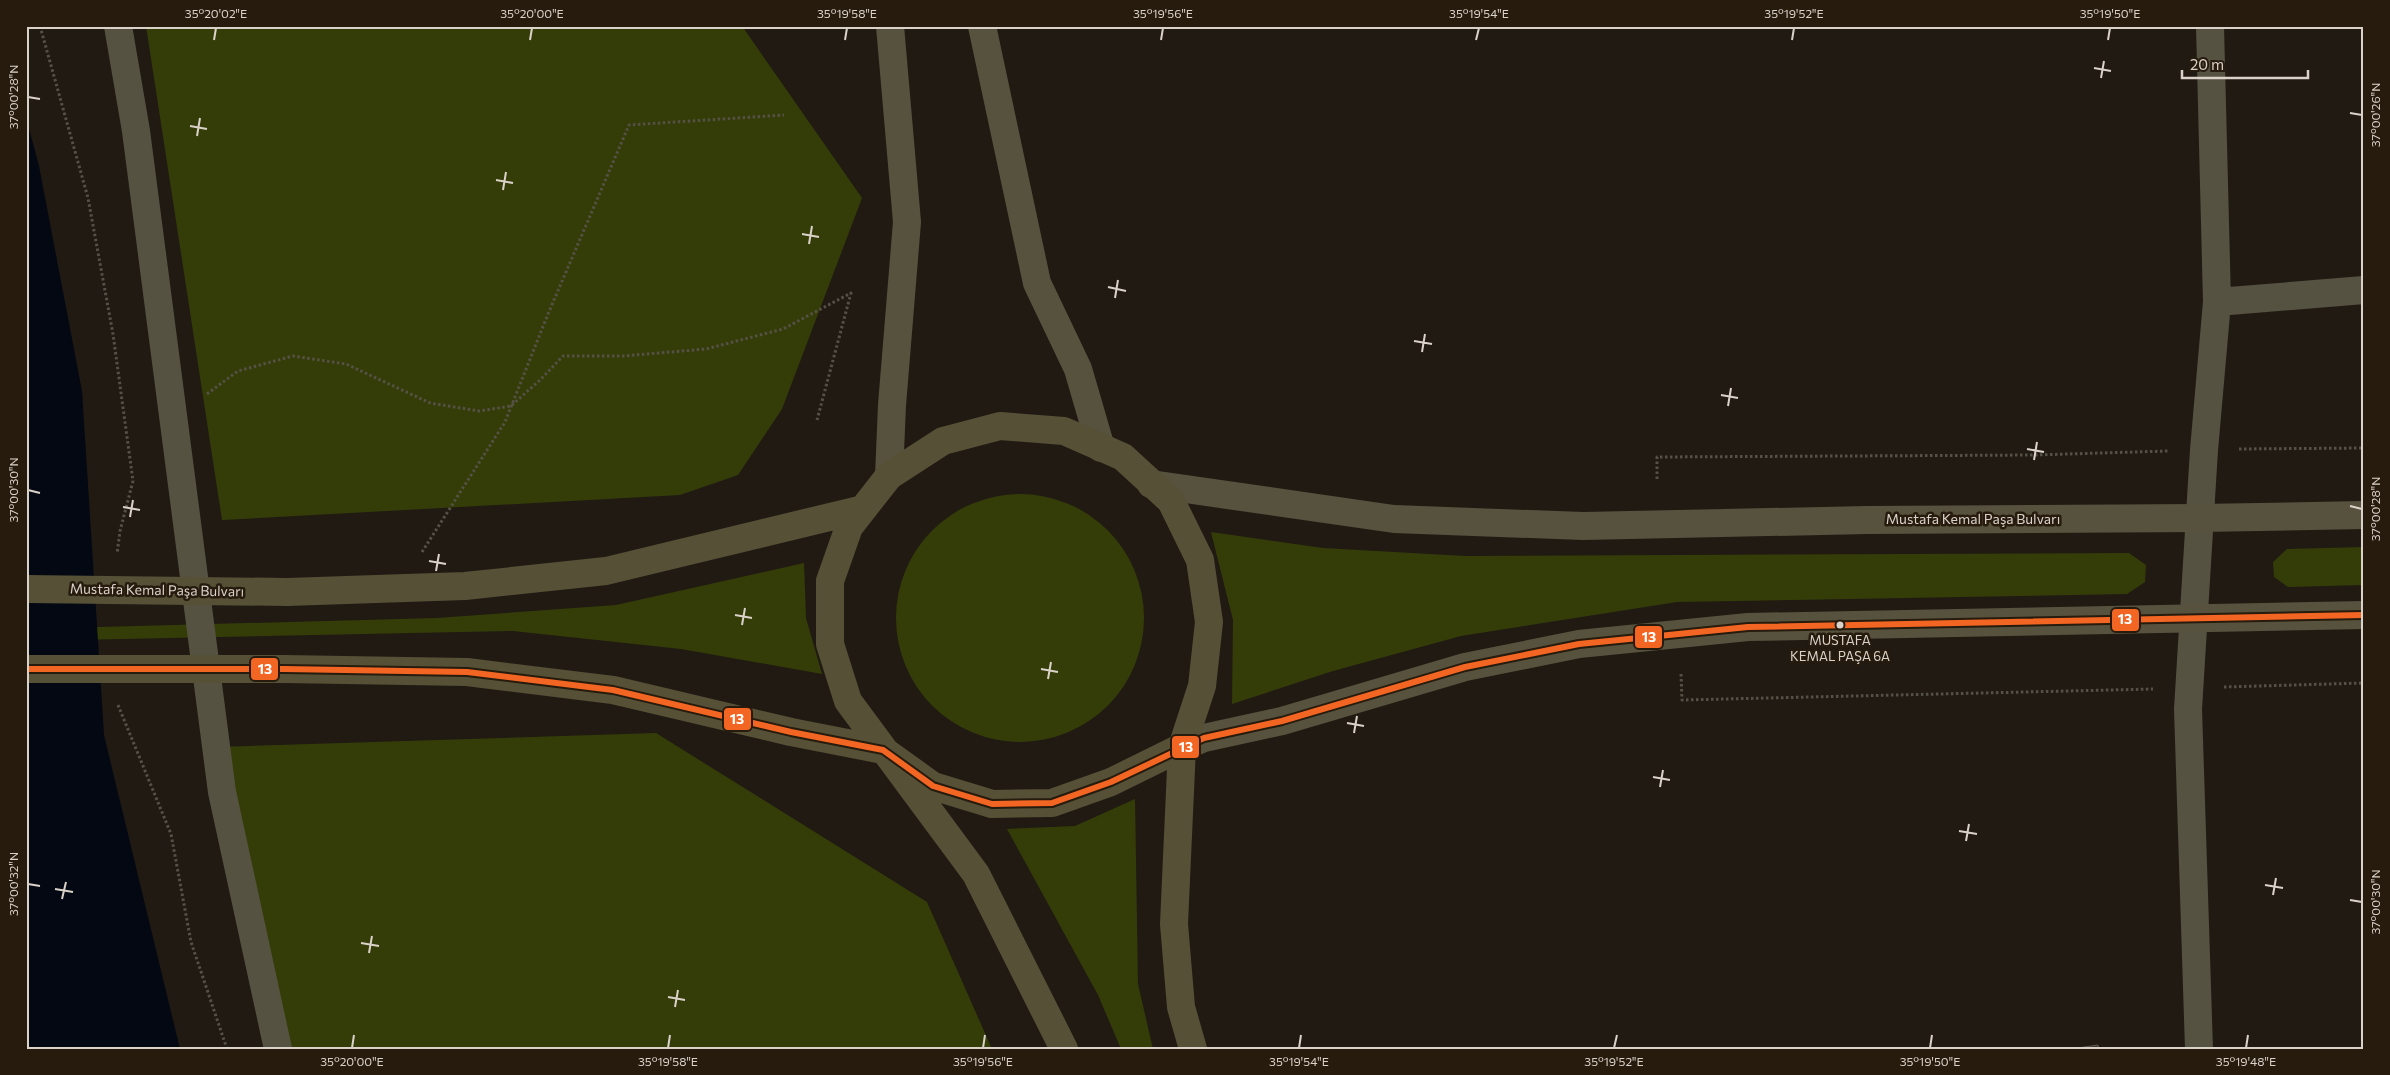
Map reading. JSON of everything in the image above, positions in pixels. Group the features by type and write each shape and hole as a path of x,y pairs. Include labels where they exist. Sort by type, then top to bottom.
{"main road":[{"path":"982,32 1038,283 1078,369 1101,448"},
{"path":"889,476 892,405 907,222 891,33"},
{"path":"1064,1049 976,874 848,702 830,644 830,581 850,528 863,509 889,476 943,441 1000,426 1064,432 1123,457 1170,501 1200,560 1209,622 1202,686 1182,747 1174,924 1181,1008 1193,1049"},
{"name":"Mustafa Kemal Paşa Bulvarı","path":"1152,484 1394,519 1583,526 1867,520 2364,515"},
{"name":"Mustafa Kemal Paşa Bulvarı","path":"26,589 287,592 465,586 606,571 863,509"},
{"path":"26,669 284,669 466,672 613,690 791,732 883,750 933,786 992,804 1035,804 1052,803 1111,782 1204,738 1282,721 1464,667 1579,644 1748,627 2364,615"}],"street":[{"path":"118,26 136,131 222,792 278,1049"},
{"path":"2199,1049 2189,728 2204,450 2217,302 2210,26"},
{"path":"2217,302 2364,290"}],"path":[{"path":"40,26 88,198 113,334 133,481 120,531 117,558"},
{"path":"398,588 505,422 548,314 630,125 784,115"},
{"path":"174,418 238,371 293,356 346,364 430,402 478,411 511,406 563,356 623,356 706,349 783,329 851,293 817,420"},
{"path":"1657,479 1657,457 2035,455 2364,448"},
{"path":"1682,674 1682,700 2364,683"},
{"path":"118,698 118,707 171,834 191,942 227,1049"}],"green space":[{"path":"146,26 742,26 862,198 782,409 738,475 680,495 222,520"},
{"path":"1008,494 1032,494 1067,503 1089,515 1108,530 1123,549 1135,571 1142,594 1144,618 1142,642 1135,665 1123,687 1108,706 1079,727 1056,737 1032,742 1008,742 984,737 961,727 941,714 924,697 911,677 901,654 896,630 896,606 901,582 911,559 924,539 941,522 961,509 984,499"},
{"path":"1211,532 1323,548 1465,556 2129,553 2146,565 2145,582 2127,594 1677,602 1461,636 1333,671 1232,704 1233,620"},
{"path":"2364,547 2364,585 2288,587 2274,577 2273,562 2287,549"},
{"path":"804,563 806,618 822,674 681,649 513,631 26,641 26,629 437,618 616,605"},
{"path":"656,733 927,902 992,1049 279,1049 216,747"},
{"path":"1135,799 1138,984 1153,1049 1121,1049 1098,995 1007,829 1075,826"}],"shaded area":[{"path":"26,117 39,166 82,391 104,735 180,1049 26,1049"}],"building":[{"path":"2098,1045 2099,1049 2071,1049"}],"transit line":[{"name":"13","path":"26,669 284,669 467,672 613,690 791,732 883,750 933,786 992,804 1052,803 1111,782 1204,738 1282,721 1465,667 1579,644 1748,627 2364,615"}],"place":[{"name":"MUSTAFA KEMAL PAŞA 6A","path":"1840,625"}]}
